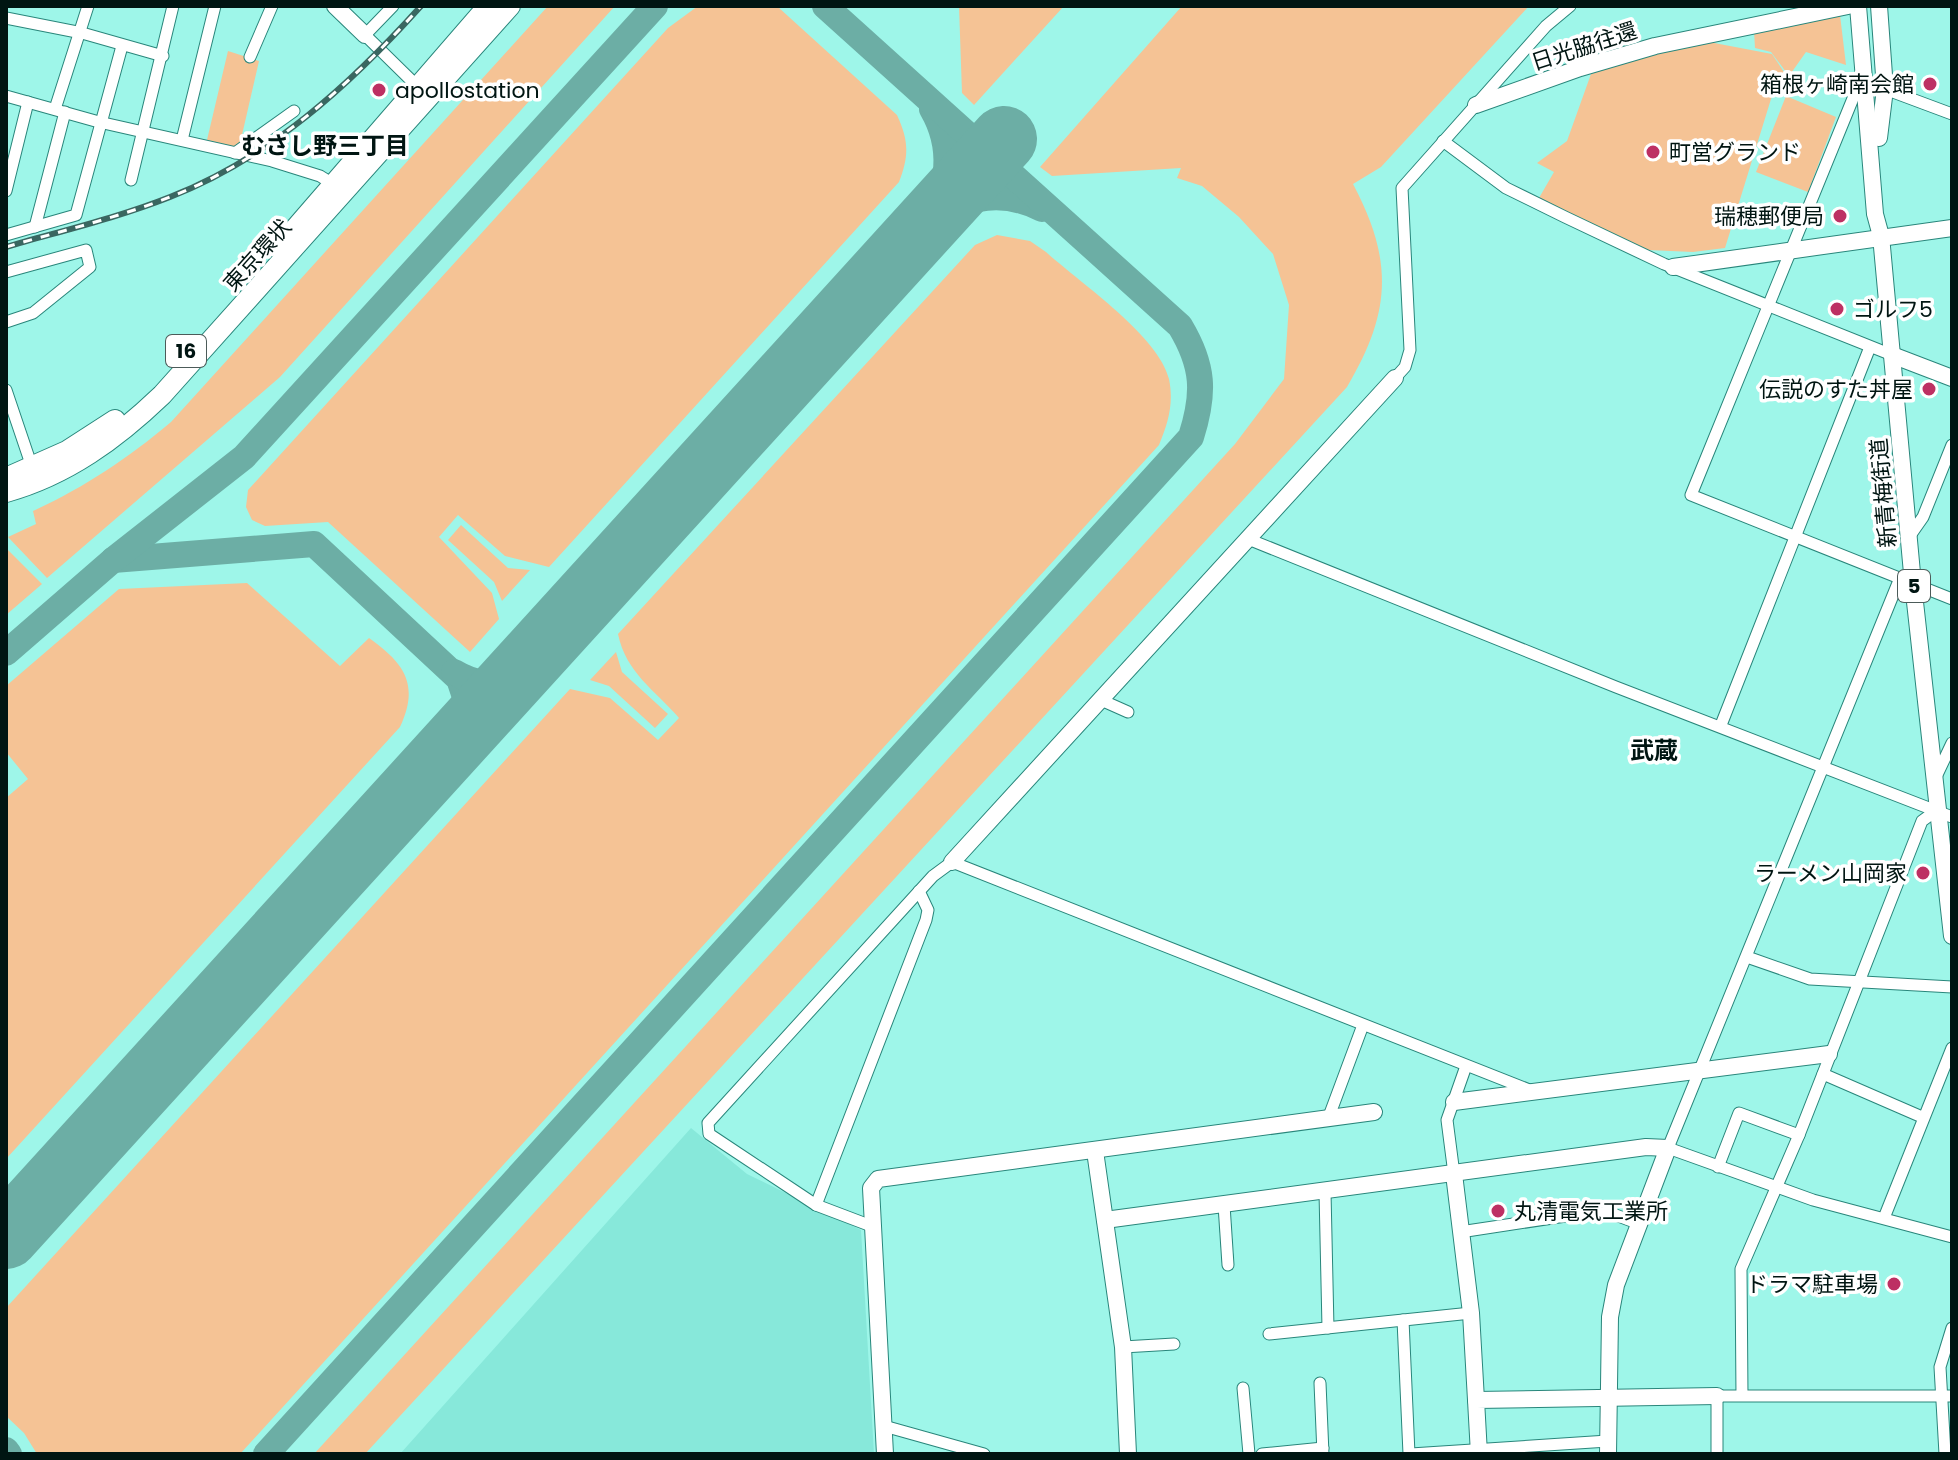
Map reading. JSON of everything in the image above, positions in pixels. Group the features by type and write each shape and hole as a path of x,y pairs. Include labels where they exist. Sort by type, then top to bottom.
{"highway":[{"name":"東京環状","path":"340,189 487,6"},
{"name":"東京環状","path":"6,492 36,475 100,448 141,415 340,189 510,6"},
{"name":"東京環状","path":"6,478 36,475"}],"street":[{"path":"35,227 60,111 88,6"},
{"path":"131,180 173,6"},
{"path":"182,140 215,6"},
{"path":"335,6 419,88"},
{"path":"365,35 393,6"},
{"path":"874,1227 816,1205 709,1134 708,1123 879,934 952,862 1405,367 1410,350 1402,188 1546,26 1570,6"},
{"path":"1848,6 1858,114 1874,141"},
{"name":"日光脇往還","path":"1476,105 1580,68 1655,46 1848,6"},
{"name":"新青梅街道","path":"1858,6 1885,213 1881,236 1909,537 1907,581 1933,781 1944,814 1952,936"},
{"name":"新青梅街道","path":"1868,6 1874,141"},
{"path":"1874,141 1885,89 1879,6"},
{"path":"250,57 268,7"},
{"path":"6,18 82,33 163,56"},
{"path":"6,235 76,215 122,46"},
{"path":"1885,89 1952,114"},
{"path":"1856,91 1691,495 1952,599"},
{"path":"6,96 320,176 340,189"},
{"path":"6,191 28,102"},
{"path":"235,153 294,111"},
{"path":"1443,141 1506,188 1673,267 1767,307 1952,378"},
{"path":"1673,267 1952,228"},
{"path":"6,272 86,250 90,267 33,313 6,322"},
{"path":"1721,725 1870,347"},
{"path":"6,390 36,475"},
{"path":"1909,537 1923,517 1952,445"},
{"path":"1248,539 1616,687 1721,725 1944,814"},
{"path":"1403,1320 1410,1454 1608,1448 1610,1317 1623,1259 1822,766 1907,581"},
{"path":"1101,700 1128,712"},
{"path":"1933,781 1952,743"},
{"path":"1742,1395 1741,1269 1799,1135 1922,821 1944,814"},
{"path":"952,862 1534,1092"},
{"path":"816,1205 926,920 928,910 920,894"},
{"path":"1747,957 1790,975 1857,983 1952,987"},
{"path":"1328,1119 1363,1025"},
{"path":"1884,1218 1952,1048"},
{"path":"1454,1102 1829,1054"},
{"path":"1466,1066 1447,1120 1471,1313 1479,1453"},
{"path":"1823,1074 1922,1117"},
{"path":"885,1454 871,1188 878,1179 1374,1112"},
{"path":"1718,1167 1739,1113 1799,1135"},
{"path":"1105,1220 1646,1147 1668,1148 1777,1188 1952,1237"},
{"path":"1095,1151 1123,1347 1128,1454"},
{"path":"1325,1192 1328,1328"},
{"path":"1224,1205 1228,1265"},
{"path":"1460,1232 1592,1212 1613,1214 1637,1223"},
{"path":"1269,1334 1471,1313"},
{"path":"1945,1454 1946,1397 1942,1353 1952,1328"},
{"path":"1123,1347 1174,1344"},
{"path":"1262,1454 1323,1451 1320,1383"},
{"path":"1243,1388 1249,1454"},
{"path":"1476,1400 1608,1395 1946,1397"},
{"path":"1717,1396 1717,1454"},
{"path":"884,1426 942,1448 984,1454"}],"shaded area":[{"path":"548,6 615,6 280,377 47,578 8,537 36,524 33,511 105,471 171,422"},
{"path":"698,6 778,7 897,115 906,148 899,182 549,567 505,556 458,515 439,537 492,593 499,619 470,652 328,522 265,526 252,520 246,507 248,490 668,28"},
{"path":"959,6 1064,6 974,105 962,93"},
{"path":"1182,6 1529,6 1381,167 1353,184 1376,238 1382,287 1372,335 1347,387 365,1454 314,1454 1235,444 1284,379 1289,305 1273,254 1239,217 1202,186 1177,178 1181,168 1052,176 1040,167"},
{"path":"1840,15 1846,65 1806,52 1789,76 1771,52 1755,48 1754,31"},
{"name":"町営グランド","path":"1709,42 1772,54 1784,72 1771,99 1725,248 1693,252 1648,250 1539,198 1554,172 1537,163 1567,141 1591,74 1651,54"},
{"path":"228,51 259,61 239,148 207,140"},
{"path":"1786,96 1836,117 1808,192 1756,172"},
{"path":"997,235 1030,241 1046,252 1116,311 1150,345 1169,379 1171,397 1159,445 240,1454 37,1454 24,1433 6,1416 6,1308 570,689 610,698 658,740 679,718 634,670 618,634 975,245"},
{"path":"461,525 508,568 530,570 502,601 494,582 448,540"},
{"path":"6,548 42,584 6,615"},
{"path":"247,583 340,666 369,638 391,656 405,676 408,687 409,698 400,727 6,1159 6,798 28,779 6,752 6,686 119,589"},
{"path":"616,652 622,672 668,714 655,728 609,686 590,680"},
{"path":"691,1128 747,1174 861,1230 874,1454 400,1454"}],"taxiway":[{"path":"6,653 113,560 244,457 655,6"},
{"path":"266,1454 1191,437 1199,407 1200,380 1194,354 1180,326 825,6"},
{"path":"926,223 940,196 946,167 944,138 932,109"},
{"path":"923,228 950,209 980,199 1010,198 1042,209"},
{"path":"113,560 314,544 459,679 468,706 462,735"},
{"path":"454,672 484,683 515,676"},
{"path":"6,1450 9,1454"}],"runway":[{"path":"6,1236 1004,139"}],"railway":[{"path":"6,247 150,205 207,181 241,162 275,140 337,91 421,6"}],"place":[{"name":"箱根ヶ崎南会館","path":"1930,84"},
{"name":"apollostation","path":"379,90"},
{"name":"町営グランド","path":"1653,152"},
{"name":"瑞穂郵便局","path":"1840,216"},
{"name":"ゴルフ5","path":"1837,309"},
{"name":"伝説のすた丼屋","path":"1929,389"},
{"name":"ラーメン山岡家","path":"1923,873"},
{"name":"丸清電気工業所","path":"1498,1211"},
{"name":"ドラマ駐車場","path":"1894,1284"}],"district":[{"name":"むさし野三丁目","path":"325,146"},
{"name":"武蔵","path":"1654,751"}]}
